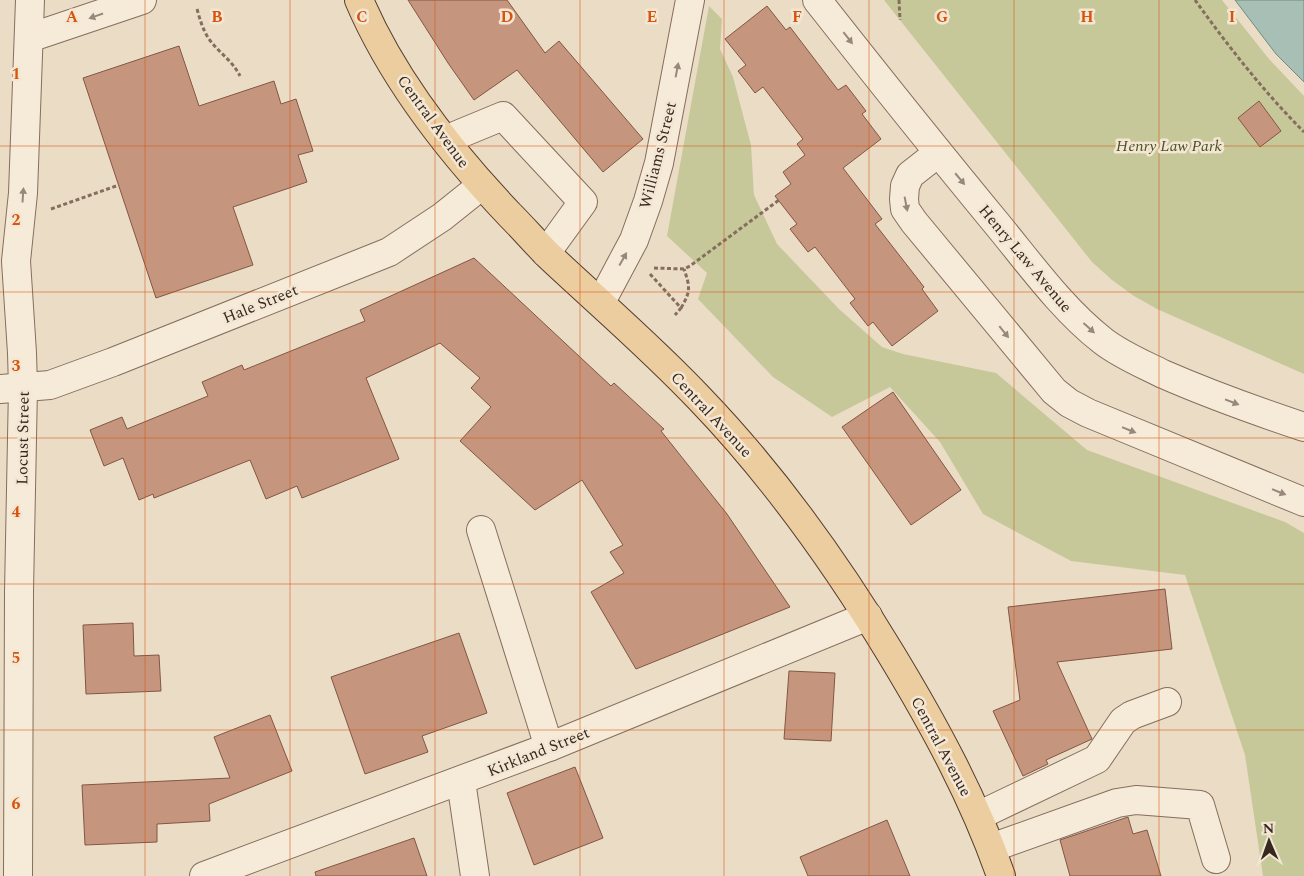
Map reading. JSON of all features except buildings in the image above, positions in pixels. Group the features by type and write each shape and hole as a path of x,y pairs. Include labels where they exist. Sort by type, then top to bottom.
{"main road":[{"name":"Central Avenue","path":"358,0 382,49 427,117 482,185 546,253 638,337 701,400 756,461 805,525 868,616 913,690 949,756 978,816 1001,876"}],"street":[{"name":"Locust Street","path":"18,876 18,602 11,388 22,353 16,261 24,193 30,0"},
{"path":"30,38 142,0"},
{"name":"Williams Street","path":"601,302 634,240 648,201 659,163 690,0"},
{"name":"Henry Law Avenue","path":"817,0 938,153 1066,307 1104,342 1136,361 1184,383 1239,405 1304,427"},
{"path":"445,140 503,116 583,202 546,253"},
{"path":"938,153 910,175 905,186 905,209 1054,391 1069,403 1088,413 1304,502"},
{"name":"Hale Street","path":"11,388 50,385 113,362 389,252 442,218 482,185"},
{"path":"0,217 16,261"},
{"path":"481,530 550,747"},
{"name":"Kirkland Street","path":"204,876 550,747 868,616"},
{"path":"978,816 1097,759 1123,721 1132,715 1167,702"},
{"path":"461,781 475,876"},
{"path":"991,848 1117,803 1136,800 1200,805 1216,859"}],"path":[{"path":"899,0 900,20"},
{"path":"1195,0 1254,75 1304,132"},
{"path":"197,9 203,29 210,40 234,64 240,76"},
{"path":"51,209 119,185"},
{"path":"681,308 650,274 651,268 684,269 690,266 779,200"},
{"path":"675,315 681,308 690,288 684,269"}],"green space":[{"name":"Henry Law Park","path":"884,0 1222,0 1269,59 1304,96 1304,374 1157,309 1134,296 1112,280 1092,262"},
{"path":"709,6 722,19 720,49 733,77 751,145 754,195 777,244 839,309 882,347 903,354 996,373 1087,450 1285,522 1304,533 1304,876 1263,876 1245,755 1185,575 1071,561 983,514 940,442 890,387 832,417 773,377 698,299 707,273 667,236"}],"shaded area":[{"path":"1235,0 1304,0 1304,82 1276,54"}]}
